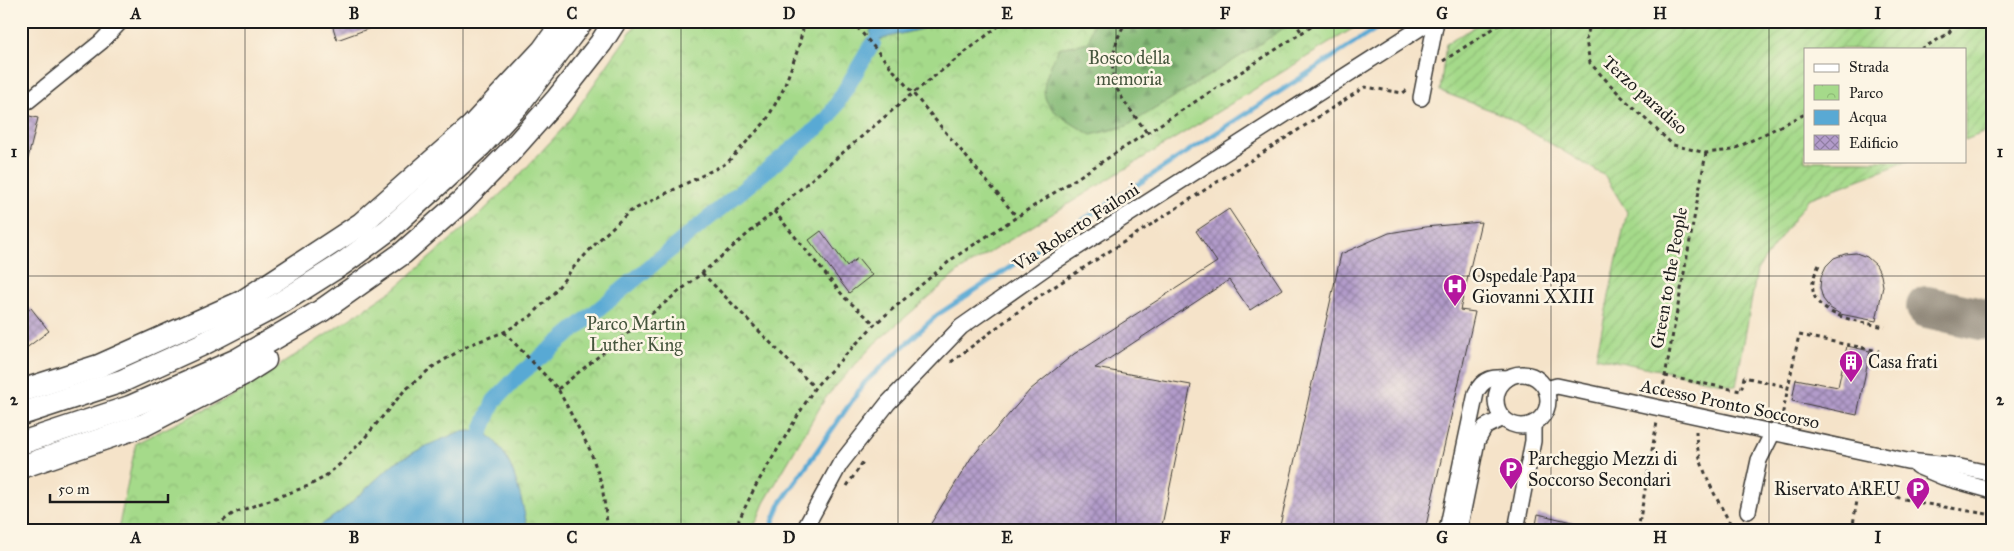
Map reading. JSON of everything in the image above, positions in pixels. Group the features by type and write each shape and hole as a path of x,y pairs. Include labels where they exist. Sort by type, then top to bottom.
{"highway":[{"path":"21,391 99,366 242,302 361,224 472,126 543,50 564,21"},
{"path":"21,414 122,381 201,345 274,307 342,264 388,230 480,146 518,105 582,21"},
{"path":"21,443 130,407 236,360 321,311 403,253 462,201 510,152 557,99 615,21"},
{"path":"21,467 144,425 243,374 374,290 403,253"}],"street":[{"path":"21,99 28,101 101,42 121,21"},
{"name":"Via Roberto Failoni","path":"804,530 840,464 888,403 961,327 1060,258 1431,21"},
{"path":"1421,98 1436,21"},
{"path":"1516,374 1525,374 1534,377 1546,388 1548,405 1540,419 1534,424 1517,426 1503,418 1499,412 1496,397 1498,390 1508,378 1516,374"},
{"path":"1448,530 1476,393 1479,386 1486,380 1495,377 1508,378"},
{"name":"Accesso Pronto Soccorso","path":"1546,388 1557,386 1907,461 1951,465 1993,474"},
{"path":"1459,530 1477,441 1485,427 1503,418"},
{"path":"1516,530 1533,441 1534,424"},
{"path":"1753,428 1759,460"},
{"path":"1748,511 1759,460 1776,432"},
{"name":"Accesso Pronto Soccorso","path":"1907,461 1943,477 1993,491"}],"path":[{"path":"210,530 234,513 308,486 324,478 362,441 404,391 431,368 469,345 504,332 531,316 553,294 573,268 599,240 629,212 727,163 766,121 783,90 798,49 805,21"},
{"path":"852,21 1017,217"},
{"path":"558,389 702,273 912,93 1006,21"},
{"path":"1128,21 1122,26 1113,52 1114,83 1147,133"},
{"path":"1294,21 1302,33"},
{"path":"734,530 755,488 814,387 875,324 952,260 1320,21"},
{"path":"1427,64 1438,64 1505,21"},
{"name":"Terzo paradiso","path":"1591,21 1586,40 1590,63 1620,95 1674,144 1706,153 1732,150 1804,114"},
{"path":"1923,48 1948,34 1957,21"},
{"path":"945,367 1032,301 1364,87 1403,93 1407,89"},
{"name":"Green to the People","path":"1638,530 1706,153"},
{"path":"774,211 845,298 875,324"},
{"path":"1818,265 1814,277 1813,291 1823,307 1836,316 1885,327"},
{"path":"702,273 814,387"},
{"path":"504,332 558,389 590,450 602,485 608,530"},
{"path":"1776,432 1799,335 1880,351"},
{"path":"1665,376 1740,391 1744,377 1788,387"},
{"path":"1696,415 1696,441 1704,469 1734,530"},
{"path":"846,487 867,456"},
{"path":"1852,530 1860,489 1927,504 1993,515"}],"green space":[{"name":"Parco Martin Luther King","path":"638,21 1093,21 1089,42 1059,48 1050,66 1044,92 1046,101 1052,109 1091,135 1127,126 1294,21 1365,21 958,272 875,343 826,397 764,503 753,530 118,530 136,443 237,394 393,290 480,214 514,181 565,126"},
{"name":"Bosco della memoria","path":"1093,21 1294,21 1127,126 1091,135 1052,109 1046,101 1044,92 1050,66 1059,48 1089,42"},
{"path":"1484,21 1993,21 1993,129 1966,140 1966,48 1804,48 1804,162 1905,162 1808,199 1757,270 1736,386 1596,357 1627,212 1605,176 1501,114 1440,91 1446,44"}],"water":[{"path":"873,21 942,21 925,28 881,39 873,43 870,33"},
{"path":"482,430 493,439 509,462 518,488 528,530 314,530 344,509 394,463 426,446 459,432"}],"building":[{"path":"331,21 383,21 384,23 337,40"},
{"path":"21,114 38,118 26,166 21,165"},
{"path":"1229,209 1282,289 1250,310 1229,280 1095,368 1191,385 1161,530 927,530 971,458 1030,390 1074,354 1217,262 1196,231"},
{"path":"1481,222 1460,310 1475,312 1425,530 1279,530 1341,254 1389,233 1425,227"},
{"path":"821,231 847,266 858,258 872,275 849,293 809,240"},
{"path":"1856,253 1867,257 1876,265 1881,275 1883,286 1876,321 1840,314 1830,308 1823,299 1820,288 1821,277 1826,266 1834,258"},
{"path":"31,308 49,331 21,352 21,315"},
{"name":"Casa frati","path":"1847,346 1870,351 1857,415 1792,401 1796,379 1838,387"},
{"path":"1538,514 1584,525 1583,530 1535,530"}],"waterway":[{"path":"770,530 780,504 865,382 937,315 1388,21"},
{"path":"482,430 494,401 518,376 829,117 873,43"}],"taxiway":[{"path":"1927,307 1981,319"}],"place":[{"name":"Ospedale Papa Giovanni XXIII","path":"1455,307"},
{"name":"Casa frati","path":"1851,383"},
{"name":"Parcheggio Mezzi di Soccorso Secondari","path":"1511,490"},
{"name":"Riservato AREU","path":"1918,510"}]}
